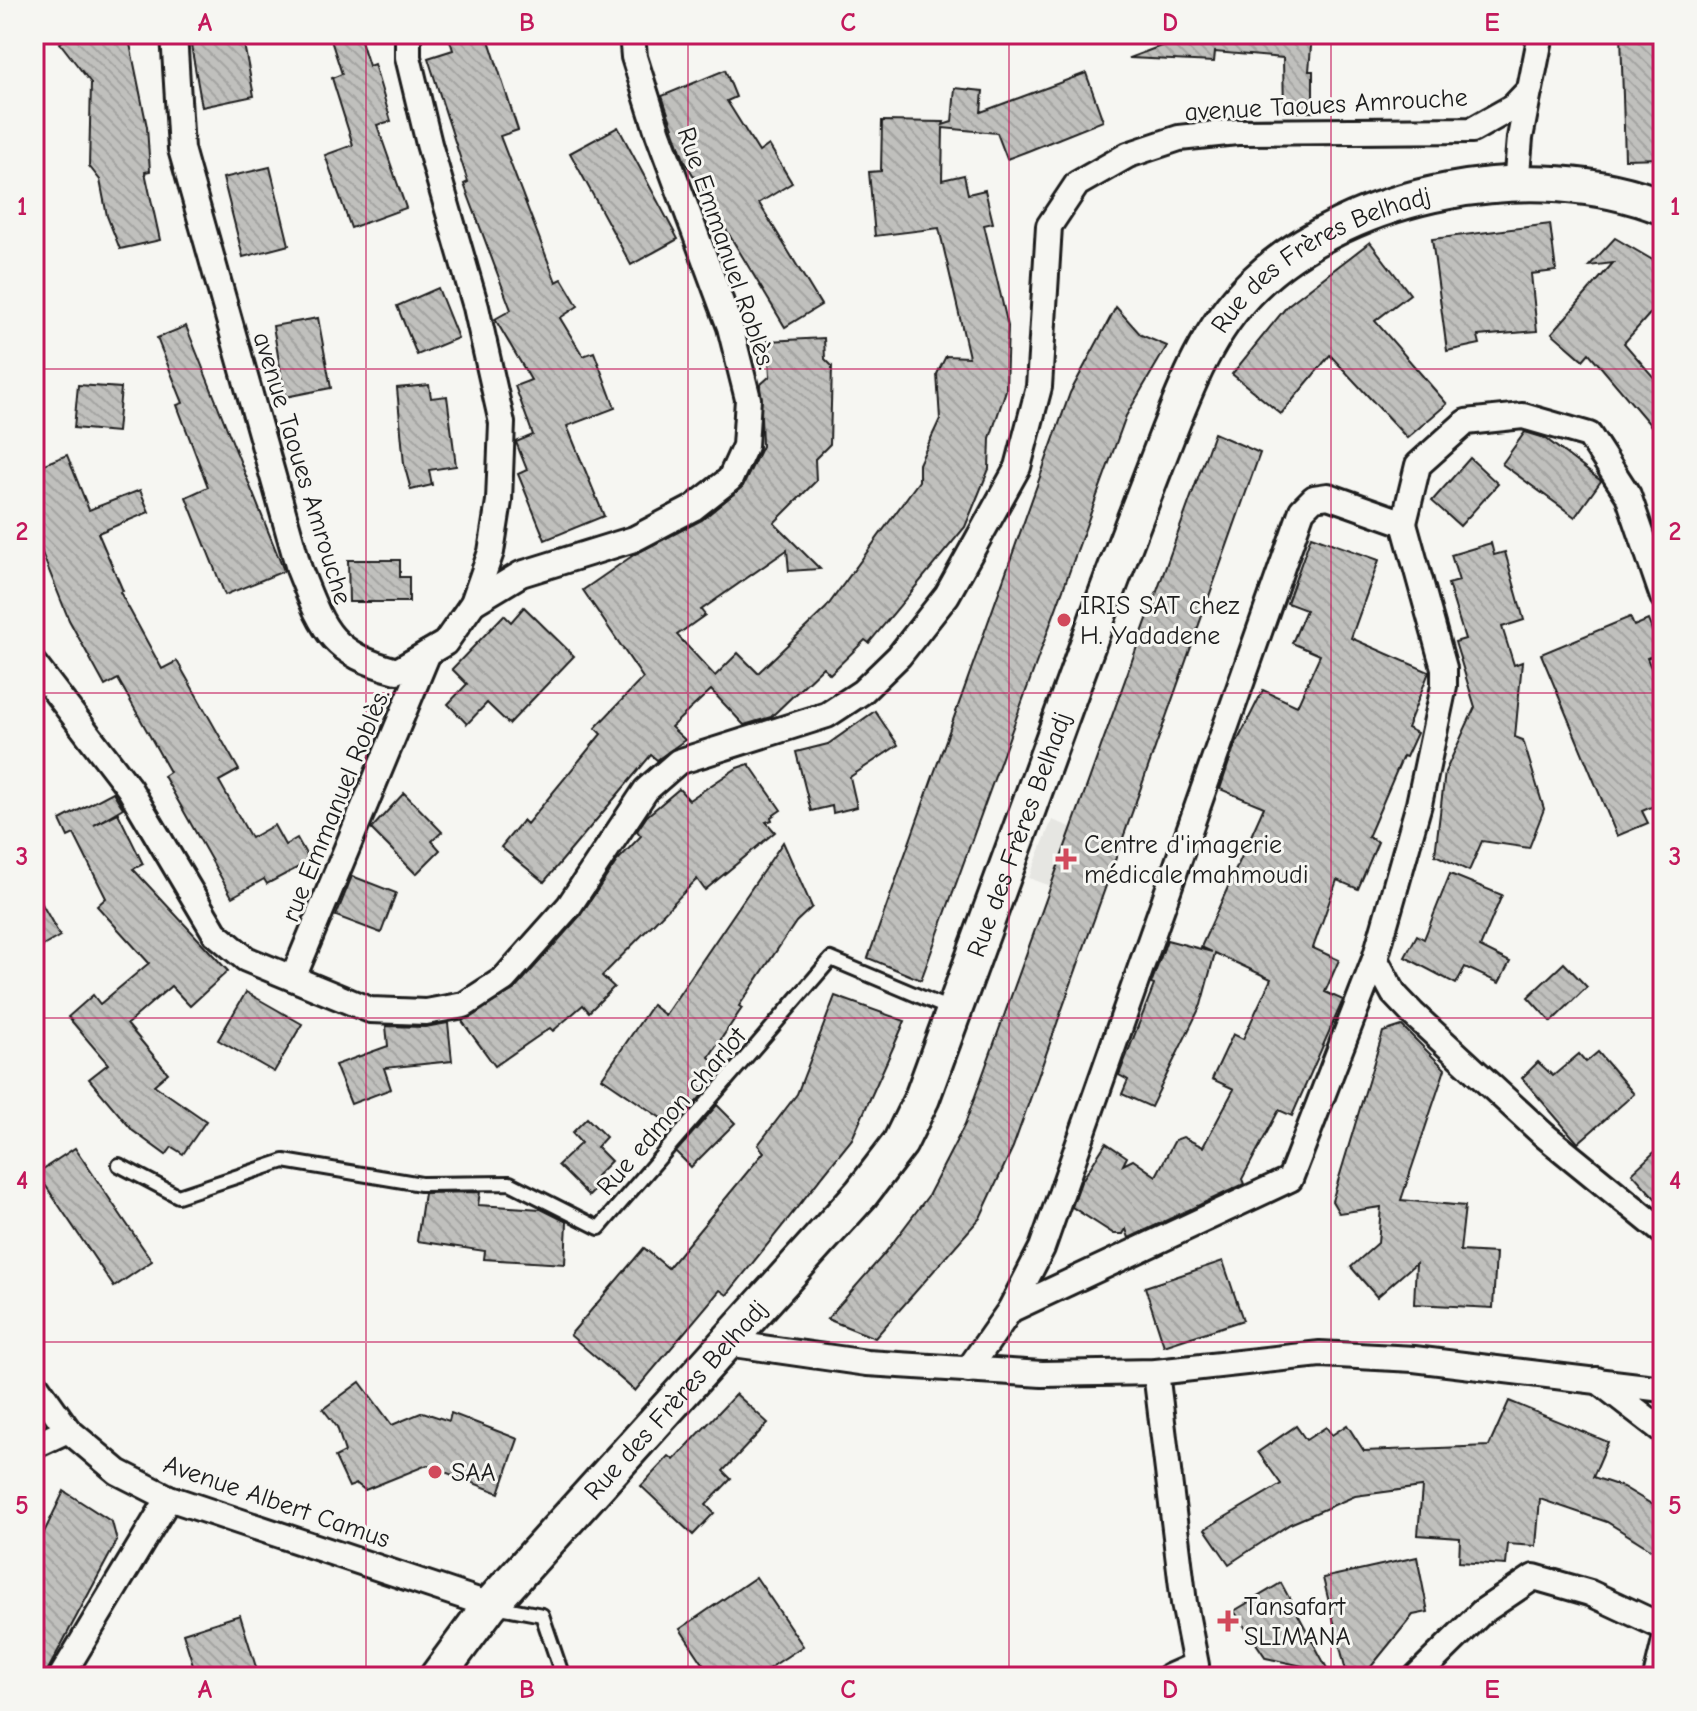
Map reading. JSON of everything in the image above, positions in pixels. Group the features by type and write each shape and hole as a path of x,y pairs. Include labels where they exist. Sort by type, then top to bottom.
{"main road":[{"name":"Rue des Frères Belhadj","path":"437,1677 490,1605 861,1194 900,1143 922,1098 1191,373 1217,329 1253,286 1293,253 1346,224 1390,205 1446,192 1516,185 1604,189 1663,207"}],"street":[{"name":"avenue Taoues Amrouche","path":"174,34 181,149 299,569 323,630 361,662 397,671 445,643 473,603 493,540 499,501 502,423 476,307 429,144 408,57 408,34"},
{"name":"Rue Emmanuel Roblès.","path":"473,603 521,574 634,539 693,508 730,479 745,446 748,399 730,327 658,133 634,57 632,34"},
{"path":"1516,185 1520,138 1541,34"},
{"name":"avenue Taoues Amrouche","path":"34,664 129,788 215,933 246,959 370,1010 426,1012 464,1005 504,979 569,906 646,790 678,762 827,715 862,692 899,656 947,595 1018,467 1039,387 1049,226 1077,184 1128,155 1179,138 1237,132 1472,130 1513,107 1530,89"},
{"path":"1010,1310 1290,1179 1375,959 1419,804 1444,686 1444,668 1404,523 1418,465 1466,422 1523,416 1589,435 1628,495 1663,597"},
{"path":"968,1370 1010,1310 1042,1248 1302,510 1314,498 1328,496 1404,523"},
{"name":"rue Emmanuel Roblès.","path":"293,978 428,653"},
{"path":"1375,959 1389,986 1413,1014 1544,1135 1663,1232"},
{"path":"727,1343 867,1363 1042,1374 1156,1372 1320,1354 1595,1378 1663,1389"},
{"path":"1156,1372 1184,1603 1204,1671 1169,1677"},
{"path":"1595,1378 1663,1431"},
{"name":"Avenue Albert Camus","path":"34,1382 68,1430 118,1472 169,1498 490,1605"},
{"path":"34,1446 68,1430"},
{"path":"61,1677 169,1498"},
{"path":"1416,1677 1482,1612 1534,1577 1590,1593 1662,1627"}],"lane":[{"name":"Rue edmon charlot","path":"119,1165 178,1196 284,1161 421,1184 510,1183 599,1228 831,959 954,1011"},
{"path":"490,1605 542,1615 563,1677"},
{"path":"1650,1677 1662,1627"}],"shaded area":[{"name":"Centre d'imagerie médicale mahmoudi","path":"1052,820 1103,839 1081,897 1029,878"}],"building":[{"path":"72,34 128,34 147,127 150,171 145,172 160,240 120,249 107,216 100,180 89,166 91,83 60,43"},
{"path":"189,34 242,34 254,96 202,107"},
{"path":"329,34 359,34 369,66 374,64 391,121 377,125 406,208 351,228 325,155 353,145 332,78 342,74"},
{"path":"448,34 487,34 518,130 500,136 556,282 562,279 578,306 560,318 583,356 594,352 615,408 567,426 604,516 545,540 518,474 527,470 516,442 533,435 515,386 531,380 495,319 511,310 464,184 468,182 428,58 453,50"},
{"path":"1177,34 1312,34 1309,71 1313,71 1313,112 1284,112 1283,58 1215,52 1214,62 1129,58 1177,40"},
{"path":"1621,34 1663,34 1663,158 1625,159"},
{"path":"725,70 736,97 727,101 759,152 769,145 792,183 759,203 821,305 785,327 684,160 662,96"},
{"path":"1086,73 1103,121 1028,151 1007,159 997,133 943,128 942,180 964,175 968,194 985,190 993,223 984,225 1008,326 1006,390 990,438 989,469 965,527 869,643 865,640 830,674 823,667 771,717 744,725 711,690 671,727 685,740 657,760 651,755 544,882 501,847 523,820 527,824 601,734 595,728 643,678 583,590 635,554 702,520 743,486 762,446 760,385 770,376 768,341 824,338 825,359 832,366 830,444 815,459 816,481 774,523 820,569 789,571 787,550 701,610 705,615 677,635 715,676 738,653 758,673 826,608 919,481 919,464 940,419 937,374 946,356 969,357 939,228 875,236 869,172 881,171 882,121 944,122 943,125 952,122 955,88 983,91 981,112"},
{"path":"618,127 678,239 631,265 570,153"},
{"path":"270,167 289,245 243,257 223,178"},
{"path":"1550,224 1556,271 1531,274 1537,331 1478,336 1480,344 1447,351 1432,239"},
{"path":"1615,238 1663,266 1663,299 1624,343 1663,388 1663,417 1652,427 1589,353 1583,360 1552,333 1613,263 1589,266"},
{"path":"1370,242 1410,294 1375,321 1447,404 1407,438 1330,355 1281,414 1232,374 1288,305"},
{"path":"438,288 458,338 417,355 397,306"},
{"path":"1116,307 1141,335 1167,346 1126,416 921,980 868,958 1070,393"},
{"path":"318,318 331,388 285,397 273,326"},
{"path":"186,326 284,571 225,595 186,497 208,487 177,405 183,403 157,338"},
{"path":"78,385 121,388 117,432 74,428"},
{"path":"429,385 431,398 447,396 456,466 429,470 432,485 411,490 404,464 397,388"},
{"path":"1525,432 1545,438 1601,481 1575,517 1502,464"},
{"path":"1214,433 1260,453 1013,1147 980,1218 875,1338 827,1319 885,1253 928,1196 965,1124"},
{"path":"67,455 89,510 140,490 149,512 98,533 123,591 120,592 162,669 177,661 239,770 219,781 251,838 274,825 285,845 297,838 310,861 267,884 264,879 232,897 164,776 170,772 118,679 105,686 69,620 34,533 34,468"},
{"path":"1470,458 1498,484 1460,526 1432,501"},
{"path":"1311,536 1379,560 1351,638 1429,672 1407,728 1417,733 1406,757 1403,756 1368,837 1378,842 1358,889 1337,880 1313,948 1339,960 1325,992 1343,1000 1292,1116 1279,1110 1242,1179 1244,1184 1129,1238 1126,1229 1123,1234 1114,1234 1072,1207 1081,1182 1106,1143 1127,1157 1123,1165 1133,1160 1156,1176 1175,1140 1183,1137 1203,1147 1234,1089 1212,1079 1233,1034 1243,1039 1271,979 1215,953 1201,1005 1151,1107 1122,1094 1128,1080 1119,1075 1154,985 1151,984 1167,940 1212,952 1201,947 1264,807 1220,789 1233,750 1263,690 1297,706 1320,655 1292,643 1306,610 1287,603"},
{"path":"1491,543 1494,555 1505,552 1524,620 1502,627 1514,665 1522,662 1515,737 1523,740 1544,809 1529,848 1482,841 1469,871 1435,855 1445,772 1475,707 1455,642 1465,639 1448,584 1459,581 1451,555"},
{"path":"348,560 400,560 400,577 409,577 409,602 349,602"},
{"path":"524,607 574,656 509,724 487,703 467,724 448,704 467,684 452,669 504,615 511,622"},
{"path":"1630,617 1634,626 1648,620 1661,652 1647,658 1663,696 1663,802 1642,811 1648,823 1617,836 1541,654"},
{"path":"875,711 898,745 850,777 857,807 833,813 832,806 811,811 796,752 828,744"},
{"path":"749,764 781,810 766,822 775,832 705,890 697,879 602,976 614,987 589,1012 583,1005 553,1031 550,1028 495,1066 462,1021 515,989 580,916 617,861 641,836 637,831 647,816 679,789 689,800 737,768"},
{"path":"113,792 123,808 94,825 118,813 143,864 133,869 228,971 190,1006 171,986 127,1024 168,1073 154,1085 206,1121 183,1154 172,1147 166,1155 133,1131 89,1079 108,1064 68,1017 93,995 100,1004 149,963 97,906 106,898 74,834 68,837 60,820"},
{"path":"404,793 442,832 432,841 440,850 416,874 371,829"},
{"path":"783,842 812,907 796,922 739,1006 742,1008 709,1057 717,1066 697,1084 705,1092 674,1127 602,1078 652,1005 665,1015"},
{"path":"1450,874 1502,895 1480,947 1510,962 1499,983 1465,967 1456,984 1405,957 1417,935 1424,939"},
{"path":"352,876 396,893 381,933 336,916"},
{"path":"34,890 60,936 34,951"},
{"path":"1564,963 1587,987 1551,1022 1528,997"},
{"path":"246,992 302,1024 274,1072 218,1040"},
{"path":"835,996 905,1021 852,1139 727,1295 720,1290 635,1391 570,1335 644,1248 668,1268 764,1152 758,1145 797,1094"},
{"path":"448,1023 452,1061 384,1068 391,1089 351,1104 335,1065 388,1046 386,1026 425,1027"},
{"path":"1402,1026 1445,1069 1401,1200 1465,1206 1460,1251 1496,1253 1493,1308 1414,1304 1416,1263 1377,1297 1351,1267 1378,1243 1381,1207 1339,1213 1332,1201 1383,1032"},
{"path":"1598,1052 1634,1094 1578,1143 1522,1078 1538,1062 1553,1076 1579,1054 1586,1062"},
{"path":"717,1105 735,1123 691,1167 676,1152"},
{"path":"587,1118 606,1137 597,1147 611,1161 596,1176 603,1182 589,1196 558,1165 581,1143 572,1133"},
{"path":"1663,1144 1663,1207 1632,1173"},
{"path":"75,1148 152,1261 114,1287 37,1173"},
{"path":"480,1192 478,1205 541,1209 567,1222 565,1264 484,1259 485,1251 417,1241 424,1193"},
{"path":"1223,1261 1243,1320 1164,1346 1145,1287"},
{"path":"360,1382 392,1425 423,1412 449,1421 451,1413 518,1439 499,1493 427,1465 365,1490 357,1484 349,1487 335,1457 345,1452 337,1427 323,1409"},
{"path":"736,1394 768,1423 723,1471 731,1479 706,1505 714,1513 693,1535 641,1486 669,1456 674,1460"},
{"path":"1509,1401 1608,1442 1593,1477 1623,1487 1663,1511 1663,1557 1607,1522 1540,1499 1536,1546 1508,1544 1506,1565 1459,1562 1460,1538 1418,1535 1422,1487 1355,1496 1290,1524 1229,1564 1205,1529 1281,1484 1258,1452 1296,1426 1306,1440 1326,1427 1332,1435 1347,1425 1364,1451 1489,1446"},
{"path":"64,1491 112,1522 117,1541 44,1677 34,1677 34,1553"},
{"path":"1417,1557 1428,1612 1413,1615 1370,1668 1346,1671 1323,1578"},
{"path":"756,1577 803,1646 756,1677 712,1677 680,1629"},
{"path":"1281,1583 1329,1674 1304,1677 1303,1666 1266,1658 1234,1611"},
{"path":"240,1615 259,1677 197,1677 183,1633"}],"place":[{"name":"IRIS SAT chez H. Yadadene","path":"1064,620"},
{"name":"Centre d'imagerie médicale mahmoudi","path":"1066,859"},
{"name":"SAA","path":"435,1472"},
{"name":"Tansafart SLIMANA","path":"1228,1621"}]}
